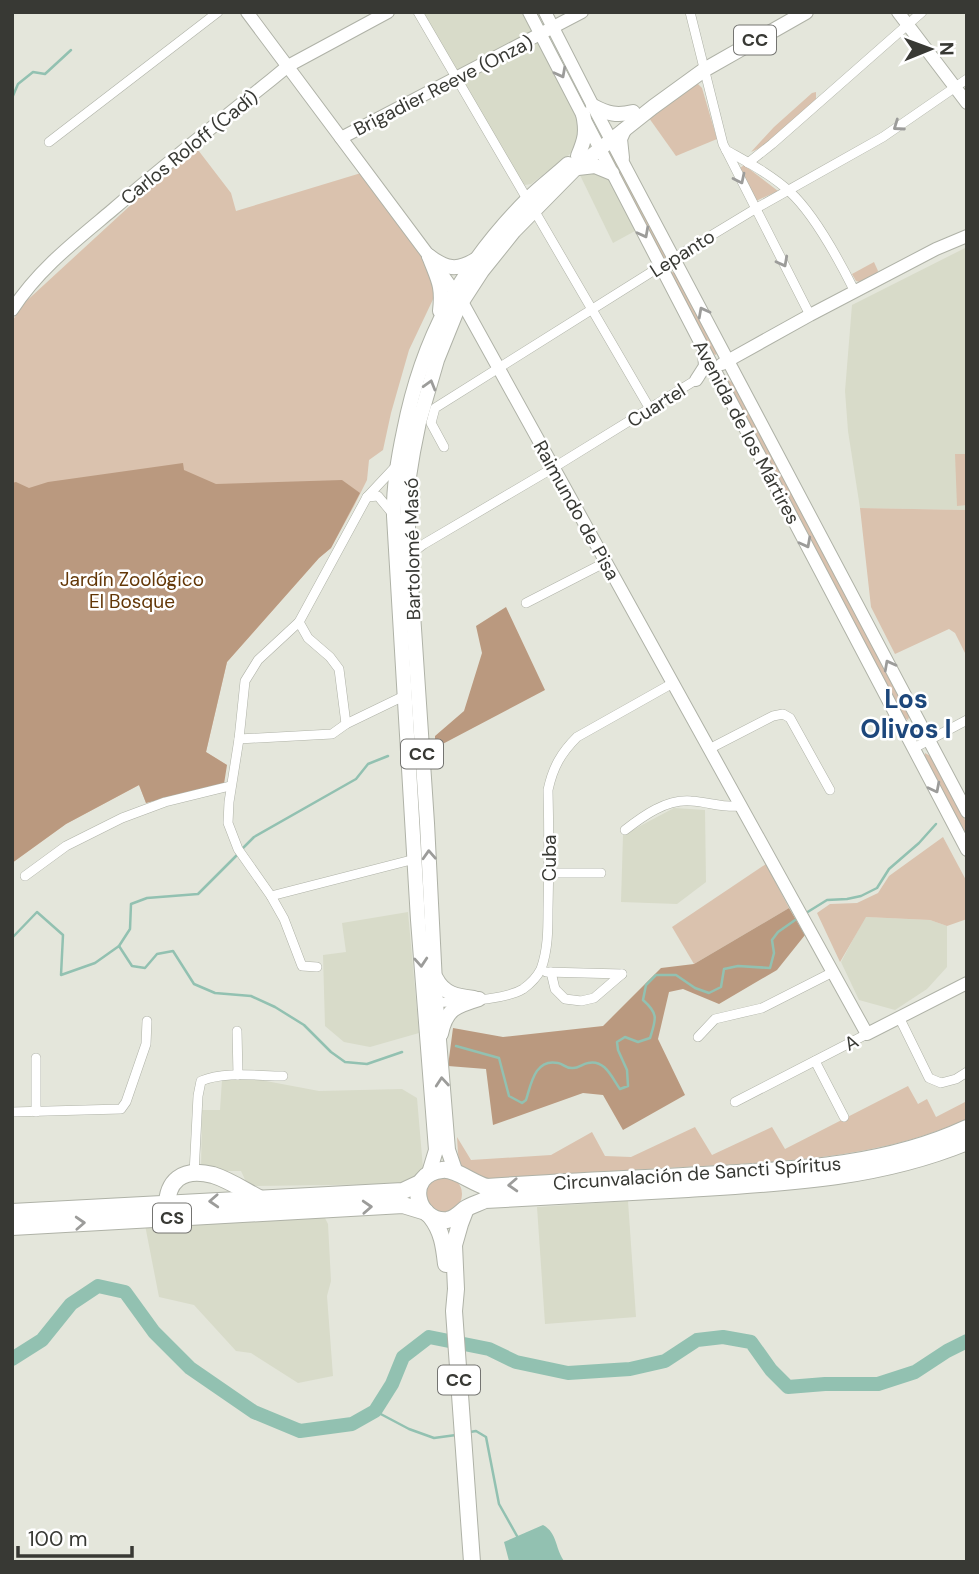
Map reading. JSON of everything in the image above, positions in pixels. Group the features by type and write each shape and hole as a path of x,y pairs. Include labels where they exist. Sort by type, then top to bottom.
{"highway":[{"name":"Circunvalación de Sancti Spíritus","path":"461,1176 487,1186 796,1170 851,1163 925,1145 967,1128"},
{"name":"Circunvalación de Sancti Spíritus","path":"467,1208 485,1200 762,1185 852,1175 898,1166 967,1142"},
{"path":"424,1178 443,1169 461,1176"},
{"path":"167,1211 167,1194 173,1182 181,1176 194,1174 211,1175 261,1199"},
{"name":"CC","path":"461,1176 470,1187 471,1195 454,1245 454,1311 472,1562"},
{"name":"CS","path":"12,1212 167,1211 329,1202 403,1191 424,1178"},
{"name":"CC","path":"424,1178 418,1192 419,1202 438,1225 444,1244 448,1290 454,1311"},
{"name":"CS","path":"12,1227 261,1199 403,1205 429,1214"},
{"path":"429,1214 439,1220 448,1220 467,1208"}],"main road":[{"name":"Bartolomé Masó","path":"424,1178 436,1150 430,1004 415,859 406,695 402,537 419,422 437,360 464,275 506,223 531,205 633,112 787,12"},
{"name":"Bartolomé Masó","path":"603,140 624,129 703,65 806,12"},
{"path":"612,173 577,162 585,137 588,110 612,115 633,112"},
{"path":"622,158 620,139 624,129"},
{"name":"Bartolomé Masó","path":"461,1176 448,1150 439,1046 430,1004 434,973 427,822 408,556 394,516 397,464 410,399 439,320 496,253 531,205"},
{"path":"429,256 438,263 451,267 459,267 477,259"},
{"path":"429,256 442,293 439,320"},
{"path":"434,973 444,990 453,995 479,999"},
{"path":"439,1046 445,1019 452,1009 479,999"}],"street":[{"path":"49,142 218,12"},
{"name":"Raimundo de Pisa","path":"247,12 458,297 867,1034"},
{"name":"Carlos Roloff (Cadí)","path":"12,310 25,291 56,257 288,66 388,12"},
{"path":"418,12 650,409"},
{"name":"Avenida de los Mártires","path":"529,12 588,110"},
{"name":"Avenida de los Mártires","path":"545,12 603,140 612,173 967,850"},
{"name":"Brigadier Reeve (Onza)","path":"341,138 582,12"},
{"path":"690,12 714,113 726,150 810,314"},
{"path":"898,12 967,103"},
{"path":"748,163 922,12"},
{"name":"Lepanto","path":"444,447 431,423 435,408 755,209 883,137 967,79"},
{"name":"Avenida de los Mártires","path":"603,140 622,158 967,812"},
{"path":"726,150 788,190 809,211 855,292"},
{"name":"Cuartel","path":"408,556 729,360 810,314 936,249 967,236"},
{"path":"719,341 729,346 756,345"},
{"path":"738,380 741,359 756,345"},
{"path":"695,380 705,366 704,348"},
{"path":"695,380 710,378 721,382"},
{"path":"317,967 302,966 284,919 238,849 228,823 230,786 239,739 245,681 258,660 299,622 367,497 397,464"},
{"path":"367,497 378,496 394,516"},
{"path":"402,537 424,544"},
{"path":"526,603 606,562"},
{"path":"299,622 308,638 330,657 339,669 346,724"},
{"name":"Cuba","path":"540,972 547,939 548,790 555,769 564,750 578,737 673,683"},
{"path":"239,739 332,734 346,724 406,695"},
{"path":"709,749 773,716 783,714 790,718 830,790"},
{"path":"914,748 967,720"},
{"path":"905,730 919,722"},
{"path":"25,876 66,846 122,818 164,802 230,786"},
{"path":"625,830 658,808 676,801 692,801 727,808 741,806"},
{"path":"271,896 415,859"},
{"path":"549,873 601,873"},
{"path":"430,1004 505,997 522,989 540,972 551,972 622,974 594,998 581,1002 565,999 555,989 551,972"},
{"path":"698,1037 715,1019 762,1009 833,972"},
{"name":"A","path":"735,1102 967,983"},
{"path":"899,1017 929,1078 941,1083 956,1079 967,1072"},
{"path":"12,1112 121,1109 126,1102 146,1044 147,1021"},
{"path":"237,1031 238,1075"},
{"path":"36,1058 36,1112"},
{"path":"815,1062 844,1118"},
{"path":"194,1174 201,1081 210,1077 238,1075 284,1076"}],"shaded area":[{"path":"422,12 524,12 534,32 456,75"},
{"path":"539,42 581,121 574,151 531,184 525,185 519,181 462,82"},
{"path":"597,170 611,180 635,231 613,243 579,173"},
{"path":"967,247 967,510 860,508 848,431 845,391 852,305"},
{"path":"674,808 705,810 706,882 677,904 621,902 623,835"},
{"path":"408,912 419,1033 370,1047 344,1042 325,1026 323,955 346,952 342,923"},
{"path":"865,917 930,920 947,926 947,967 927,989 895,1010 859,1000 841,962"},
{"path":"250,1078 319,1091 402,1089 417,1098 423,1168 405,1184 248,1186 241,1171 201,1171 202,1110 220,1110 222,1080"},
{"path":"628,1201 636,1317 545,1324 537,1207"},
{"path":"324,1216 328,1224 331,1281 327,1296 333,1376 298,1383 251,1353 236,1351 194,1305 159,1297 145,1225"}],"green space":[{"path":"695,83 702,88 717,139 676,156 649,118"},
{"path":"816,92 816,100 785,129 751,152 774,127"},
{"path":"195,146 231,193 236,211 361,173 423,257 436,293 409,350 383,450 369,460 367,480 331,548 319,558 227,662 206,752 227,765 146,803 139,785 66,824 12,863 12,322 21,306"},
{"path":"609,152 615,156 666,253 665,259 659,256 609,159"},
{"path":"744,165 778,191 756,201 739,169"},
{"path":"874,262 878,271 876,275 860,282 856,281 852,274"},
{"path":"672,272 677,274 717,350 716,355 711,353 672,278"},
{"path":"728,380 735,384 910,714 908,720 902,717 728,389"},
{"path":"955,454 967,454 967,505 957,506"},
{"name":"Jardín Zoológico El Bosque","path":"183,463 184,470 216,484 342,480 360,493 331,548 319,558 227,662 206,752 227,765 224,784 146,803 139,785 66,824 12,863 12,483 29,488 48,482"},
{"path":"860,508 967,510 967,657 955,633 949,629 895,654 871,607"},
{"path":"506,607 545,690 435,748 435,736 464,711 482,653 476,626"},
{"path":"925,753 932,757 967,824 967,842 925,760"},
{"path":"943,837 967,882 967,919 947,926 930,920 866,917 840,962 817,913 830,904 857,903 878,893 889,876"},
{"path":"766,864 789,908 694,964 672,927"},
{"path":"789,908 805,935 777,970 719,1004 683,989 669,992 658,1039 685,1095 623,1130 603,1095 583,1093 493,1125 486,1069 448,1066 453,1028 503,1037 603,1026 661,968 694,964"},
{"path":"908,1086 918,1104 927,1099 936,1117 967,1101 967,1119 899,1143 829,1156 757,1163 482,1179 467,1171 459,1159 457,1137 471,1160 551,1155 592,1132 605,1156 631,1157 695,1127 712,1155 772,1127 785,1149"},
{"path":"444,1176 457,1181 462,1194 457,1207 444,1212 431,1207 426,1194 431,1181"}],"water":[{"path":"543,1525 554,1537 565,1562 509,1561 504,1542"}],"waterway":[{"path":"12,98 18,84 33,72 45,74 71,50"},
{"path":"242,849 254,837 356,779 368,764 388,756"},
{"path":"806,913 827,900 861,896 877,888 889,869 936,824"},
{"path":"119,946 130,929 131,904 147,898 198,894 238,854"},
{"path":"12,938 37,912 63,935 61,975 95,963 119,946 132,966 145,968 157,954 173,951 194,984 215,993 251,996 275,1007 304,1025 345,1062 367,1064 402,1052"},
{"path":"456,1046 499,1058 509,1096 522,1103 526,1100 539,1068 550,1062 571,1068 588,1063 599,1064 607,1070 620,1089 628,1086 627,1070 617,1042 625,1037 638,1042 650,1038 655,1017 652,1009 643,1000 646,985 656,975 676,975 695,988 709,993 721,987 724,969 738,966 770,968 774,953 772,940 778,932 798,918"},
{"path":"12,1359 42,1340 71,1304 98,1286 125,1292 154,1332 190,1368 254,1412 300,1431 352,1424 375,1411 392,1384 403,1357 429,1337 489,1349 516,1362 568,1373 630,1369 665,1361 697,1340 723,1337 751,1342 771,1370 788,1387 878,1384 915,1372 967,1341"},
{"path":"375,1411 409,1429 434,1438 456,1435"},
{"path":"470,1432 476,1431 486,1437 499,1504 517,1536"}],"district":[{"name":"Los Olivos I","path":"906,714"}]}
